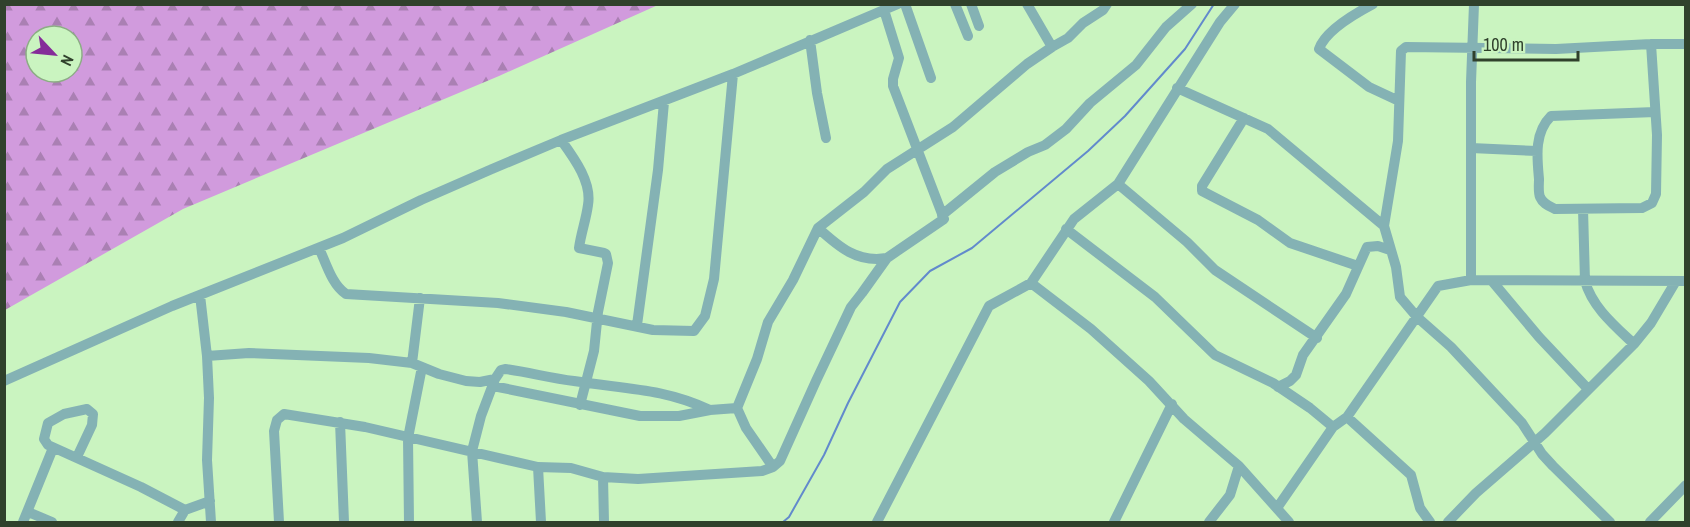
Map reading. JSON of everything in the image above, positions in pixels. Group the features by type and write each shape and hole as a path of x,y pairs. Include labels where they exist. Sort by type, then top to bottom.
{"street":[{"path":"4,381 200,295 319,248 447,188 561,140 733,74 898,4"},
{"path":"905,4 931,78"},
{"path":"955,4 968,36"},
{"path":"971,4 979,26"},
{"path":"1027,4 1052,47"},
{"path":"773,467 746,428 737,408 757,359 768,322 793,280 818,228 864,192 887,170 953,127 1038,56 1068,38 1083,23 1103,10 1107,4"},
{"path":"942,215 995,172 1045,144 1066,129 1090,103 1136,65 1166,27 1191,4"},
{"path":"877,522 989,306 1031,283 1074,219 1118,184 1177,88 1220,22 1235,4"},
{"path":"1373,4 1355,13 1323,42 1319,50 1369,87 1399,101"},
{"path":"1471,280 1474,4"},
{"path":"279,522 274,431 279,416 289,414 340,422 538,467 571,468 603,477 622,479 722,475 762,471 773,467 780,461 790,441 802,409 851,307 887,258 944,219 893,86 899,58 884,10"},
{"path":"810,40 826,138"},
{"path":"1651,44 1655,112 1657,175 1656,194 1652,203 1642,208 1583,209 1555,208 1546,205 1540,199 1537,151 1540,133 1544,123 1551,116 1655,112"},
{"path":"1610,522 1553,466 1522,423 1451,347 1417,317 1400,297 1396,267 1384,226 1398,141 1401,51 1403,48 1556,49 1686,44"},
{"path":"319,248 335,283 346,294 462,299 516,305 567,312 654,330 686,332 698,328 705,316 716,260 733,74"},
{"path":"1177,88 1268,129 1384,226"},
{"path":"637,325 658,171 664,102"},
{"path":"1244,118 1202,186 1202,191 1258,220 1290,243 1358,266"},
{"path":"561,140 571,154 589,191 579,248 604,253 607,257 587,383 580,405"},
{"path":"1471,148 1537,151"},
{"path":"1118,184 1187,242 1215,270 1317,338"},
{"path":"1583,209 1584,281 1588,292 1634,344"},
{"path":"818,228 831,240 855,255 870,260 887,258"},
{"path":"1066,229 1155,297 1215,355 1278,387 1334,427"},
{"path":"1278,387 1296,375 1303,355 1346,294 1367,247 1378,246 1390,250"},
{"path":"1277,508 1334,427 1347,417 1438,286 1471,280 1681,281"},
{"path":"1492,281 1587,389"},
{"path":"1448,522 1634,344 1681,281"},
{"path":"1031,283 1091,329 1172,404 1184,419 1239,466 1289,522"},
{"path":"200,295 207,356 209,399 207,460 211,522"},
{"path":"409,522 408,438 417,365 420,298"},
{"path":"207,356 257,353 369,358 417,365 452,378 494,382 580,405 640,416 679,416 737,408"},
{"path":"477,522 472,451 494,382 498,373 505,369 587,383 660,392 687,399 710,410"},
{"path":"1114,522 1172,404"},
{"path":"77,457 92,425 93,414 87,409 64,414 48,423 44,439 48,446 77,457 185,510"},
{"path":"1347,417 1411,475 1420,508 1430,522"},
{"path":"340,422 344,522"},
{"path":"52,522 25,517 53,448"},
{"path":"1209,522 1230,495 1239,466"},
{"path":"538,467 541,522"},
{"path":"603,477 604,522"},
{"path":"1650,522 1686,485"},
{"path":"178,522 185,510 210,501"}],"green space":[{"path":"5,4 658,4 499,76 183,209 5,310"}],"waterway":[{"path":"783,522 789,517 824,455 900,302 930,271 972,248 1088,151 1125,116 1185,49 1214,4"}]}
